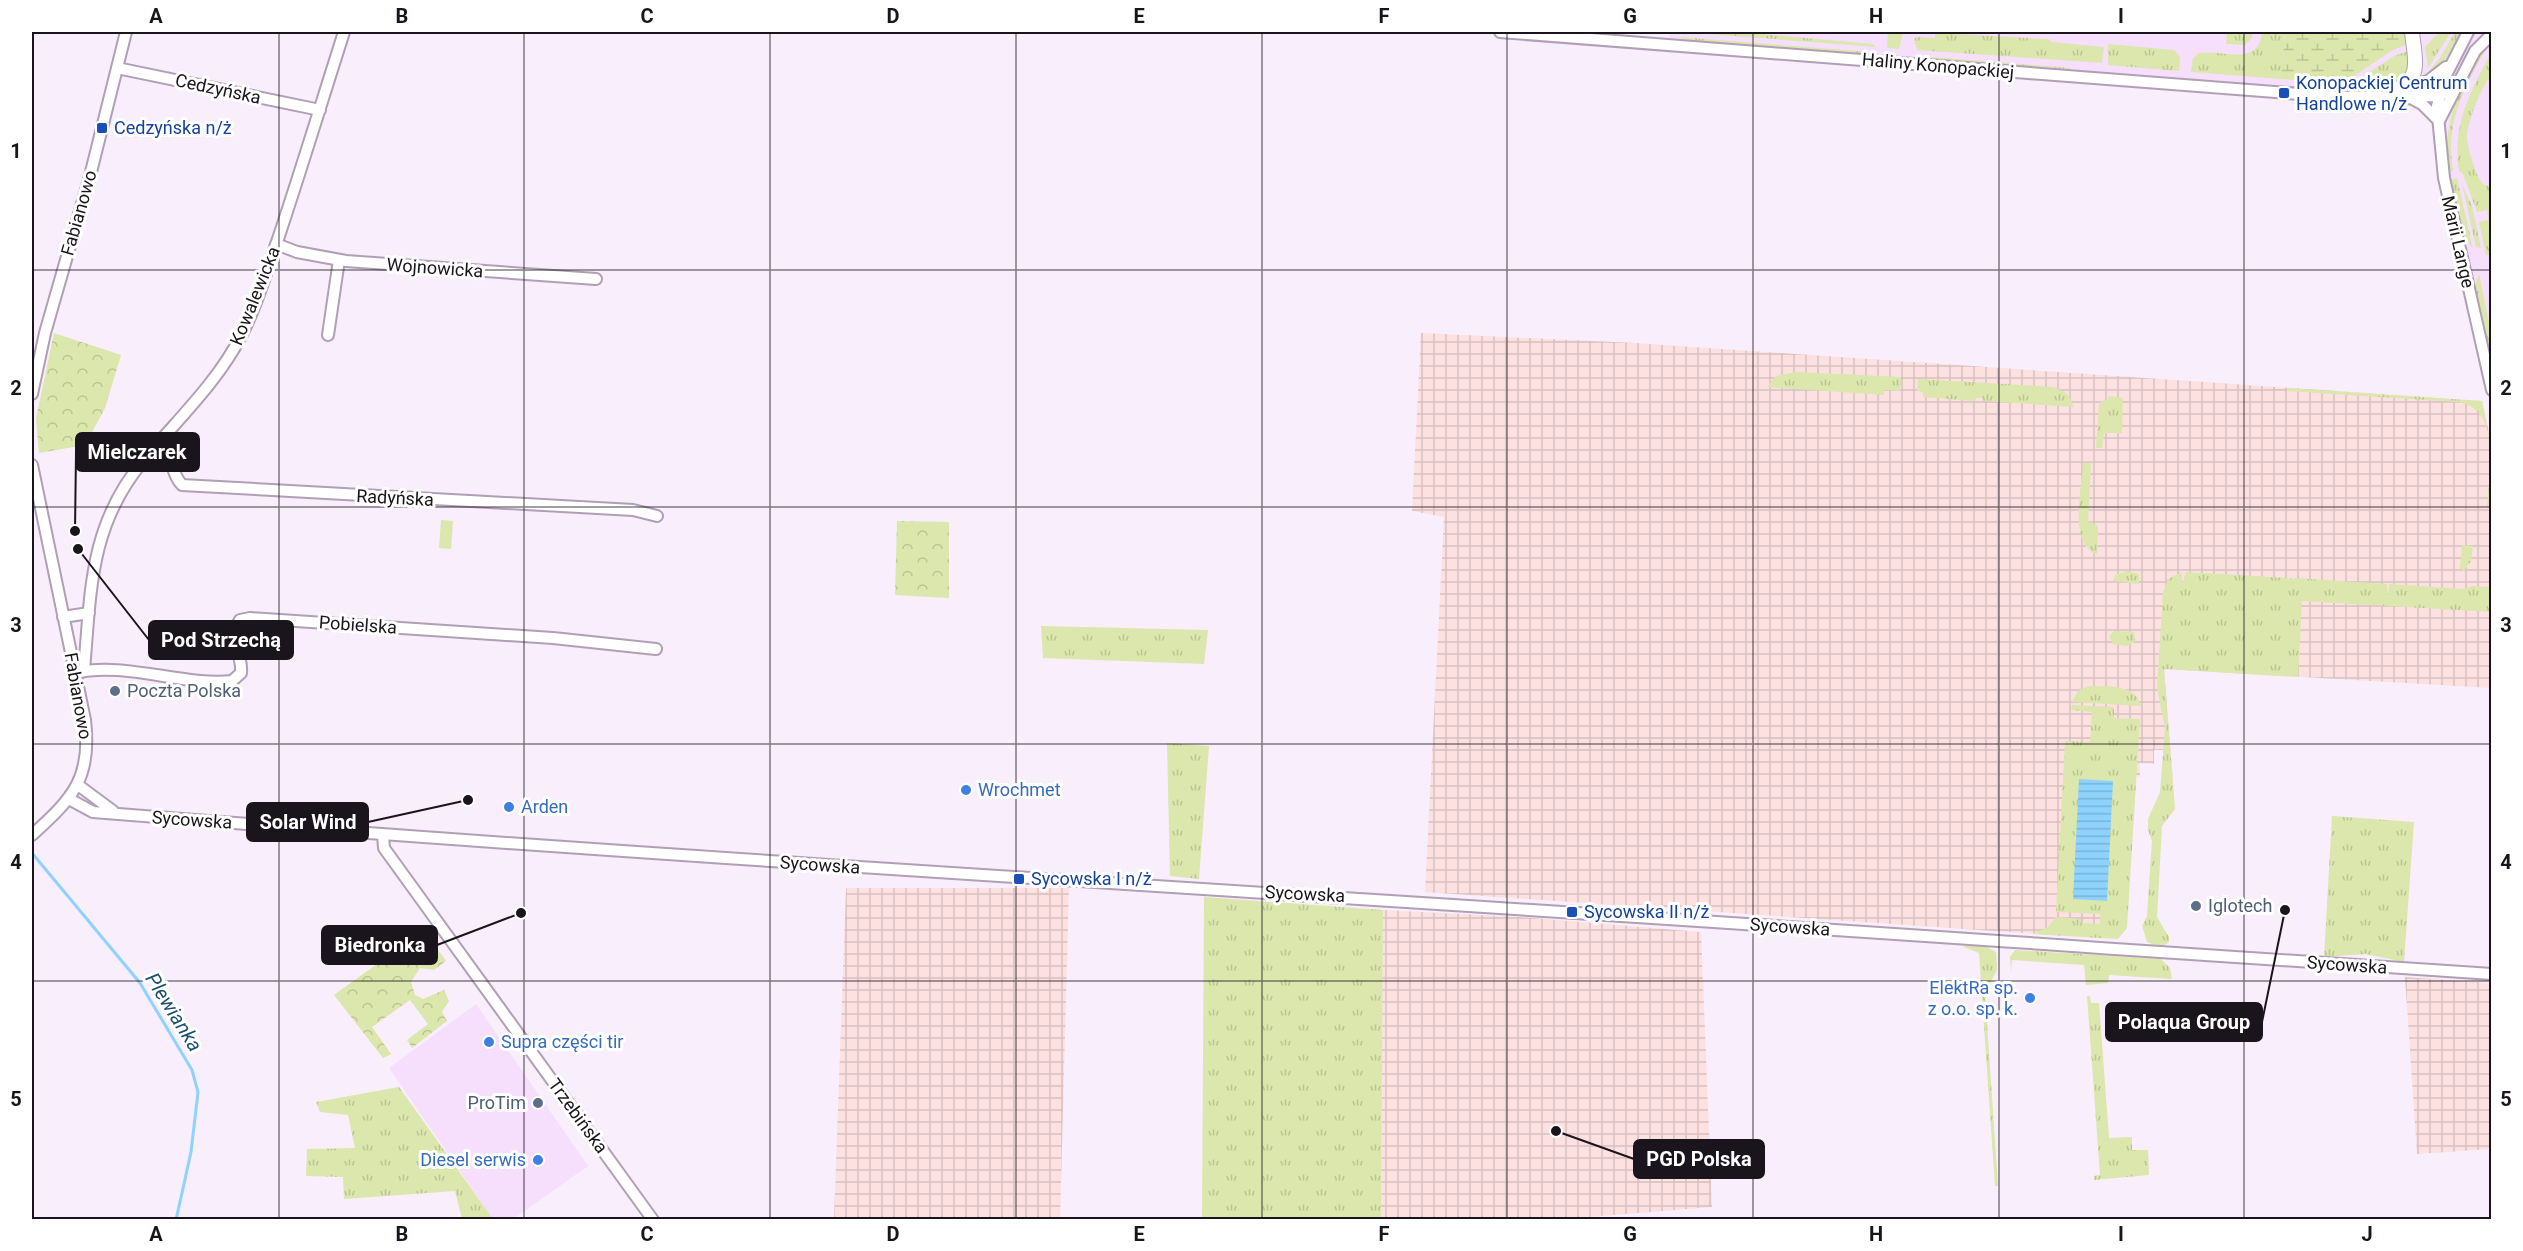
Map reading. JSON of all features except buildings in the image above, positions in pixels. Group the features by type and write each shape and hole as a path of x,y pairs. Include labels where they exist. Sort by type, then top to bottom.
{"main road":[{"path":"2398,90 2409,83 2416,68 2412,32"}],"street":[{"name":"Fabianowo","path":"32,394 49,315 90,176 126,32"},
{"name":"Kowalewicka","path":"80,671 93,569 104,526 138,466 231,355 253,310 344,32"},
{"name":"Haliny Konopackiej","path":"1500,32 2319,96 2439,96"},
{"name":"Marii Lange","path":"2468,32 2451,62 2437,106 2444,178 2492,390"},
{"path":"2410,97 2422,104 2439,121 2477,47 2492,34"},
{"name":"Haliny Konopackiej","path":"2376,96 2432,79 2451,62"},
{"name":"Cedzyńska","path":"117,68 320,110"},
{"path":"2439,96 2456,85"},
{"name":"Wojnowicka","path":"276,244 297,252 339,260 596,279"},
{"path":"328,335 339,260"},
{"name":"Radyńska","path":"161,440 167,449 177,480 182,485 633,510 657,516"},
{"name":"Fabianowo","path":"32,465 63,617 80,671 87,746 86,761 78,786 69,799 32,835"},
{"path":"63,617 89,613"},
{"name":"Pobielska","path":"80,671 232,681 241,673 242,665 237,653 236,626 240,621 250,618 554,638 656,649"},
{"name":"Sycowska","path":"78,786 103,806 119,814"},
{"name":"Sycowska","path":"69,799 93,812 383,834 2492,974"},
{"name":"Trzebińska","path":"383,834 384,848 653,1220"}],"shaded area":[{"path":"1670,32 2491,32 2491,390 2444,178 2439,121 2418,101 1668,45"},
{"path":"1421,333 1635,343 2482,401 2492,445 2491,688 2164,669 2173,780 2162,778 2163,750 2154,750 2154,764 2140,763 2140,777 2136,776 2126,910 2097,938 1425,892 1444,517 1412,511"},
{"path":"846,888 1069,888 1060,1219 834,1219"},
{"path":"1383,910 1520,917 1701,932 1712,1207 1552,1220 1381,1220"},
{"path":"2405,977 2491,983 2491,1149 2417,1154"},
{"path":"476,1004 588,1166 513,1219 493,1219 389,1068"}],"green space":[{"path":"1683,32 1737,32 1873,44 1876,47"},
{"path":"1888,32 1903,32 1899,49 1887,48"},
{"path":"1919,32 2048,39 2052,42 2104,47 2102,63 1917,50 1914,39 1917,37 1935,38 1935,33"},
{"path":"2227,32 2252,32 2252,38 2245,45 2226,44"},
{"path":"2262,32 2285,32 2281,79 2191,72 2193,58 2199,53 2247,53 2254,50 2259,43"},
{"path":"2285,32 2409,32 2410,43 2391,51 2344,83 2281,79"},
{"path":"2439,32 2451,32 2428,68 2425,47"},
{"path":"2455,32 2461,32 2441,67 2423,78 2440,58"},
{"path":"1679,37 1872,52 1866,55 1685,40"},
{"path":"2108,44 2174,50 2180,57 2179,71 2108,65"},
{"path":"2484,48 2485,51 2463,94 2454,122 2451,153 2453,170 2449,174 2447,140 2454,108 2466,77"},
{"path":"2411,50 2413,68 2395,86 2345,91 2298,86 2346,88 2394,56"},
{"path":"2491,53 2491,77 2476,103 2467,133 2470,152 2478,176 2484,185 2491,186 2491,255 2486,255 2479,222 2489,220 2487,210 2477,212 2463,174 2459,171 2458,139 2464,109"},
{"path":"1920,56 2070,68 2069,70 1928,59"},
{"path":"2411,101 2413,104 2410,106 2355,107 2299,104"},
{"path":"2457,178 2473,249 2462,233 2450,180"},
{"path":"2462,184 2472,206 2481,248 2476,247"},
{"path":"2479,274 2491,332 2491,350 2487,346 2474,288"},
{"path":"54,333 121,355 105,408 85,445 39,453 36,418"},
{"path":"1796,372 1901,377 1900,391 1884,390 1884,395 1767,387 1776,376"},
{"path":"1918,379 2054,387 2067,393 2074,407 1983,401 1982,398 1976,398 1975,401 1923,397 1923,392 1917,391"},
{"path":"2287,388 2482,401 2491,445 2491,461 2487,429 2481,416 2472,407 2457,402 2287,391"},
{"path":"2109,396 2123,398 2122,433 2104,433 2102,448 2096,448 2099,403 2108,399"},
{"path":"2491,461 2491,509 2487,506"},
{"path":"2083,463 2091,463 2088,522 2098,526 2097,554 2088,548 2082,539 2080,528 2079,500"},
{"path":"441,520 453,521 451,549 439,548"},
{"path":"897,521 949,522 949,598 895,595"},
{"path":"2462,545 2473,546 2471,561 2464,571 2460,568"},
{"path":"2128,571 2139,574 2139,584 2113,581 2116,574"},
{"path":"2182,572 2182,584 2186,572 2288,578 2287,586 2289,578 2293,578 2294,586 2294,578 2387,584 2388,599 2389,584 2462,589 2473,586 2491,587 2491,612 2302,601 2298,677 2164,669 2175,809 2162,826 2157,917 2169,937 2169,942 2161,948 2147,942 2142,926 2147,916 2152,841 2148,830 2148,819 2160,792 2165,729 2157,687 2163,592 2168,579"},
{"path":"1041,626 1208,630 1204,664 1043,658"},
{"path":"2114,631 2134,632 2135,642 2126,646 2113,644 2109,636"},
{"path":"2089,686 2127,690 2133,693 2141,706 2072,702 2078,691"},
{"path":"2072,705 2114,707 2114,718 2140,719 2127,928 2118,939 2032,934 2048,927 2056,917 2081,919 2081,923 2100,924 2100,914 2056,912 2065,741 2090,742 2092,712 2071,710"},
{"path":"1167,743 1209,746 1199,879 1170,876"},
{"path":"2332,816 2414,822 2404,962 2366,954 2324,957"},
{"path":"1204,897 1383,910 1381,1219 1202,1219"},
{"path":"424,930 446,961 434,970 420,968 411,982 415,995 423,999 444,990 449,1001 442,1012 447,1021 412,1048 407,1040 428,1024 410,1000 372,1027 391,1054 383,1058 334,995"},
{"path":"1962,946 1985,946 1996,952 1997,970 1985,993 1998,1186 1995,1186 1979,953"},
{"path":"2015,950 2161,959 2170,968 2172,979 2109,975 2108,983 2086,985 2084,965 2012,960 2011,972 2010,957"},
{"path":"2087,996 2090,996 2091,1003 2099,1003 2109,1138 2132,1137 2132,1150 2148,1150 2149,1175 2094,1180 2094,1176 2100,1175"},
{"path":"399,1087 493,1219 462,1219 455,1191 344,1199 343,1177 306,1176 307,1149 355,1148 348,1115 320,1112 316,1102"}],"water":[{"path":"2079,779 2113,781 2107,901 2073,899"}],"waterway":[{"name":"Plewianka","path":"32,853 140,983 192,1070 198,1092 191,1152 176,1220"}],"place":[{"name":"Konopackiej Centrum Handlowe n/ż","path":"2284,93"},
{"name":"Cedzyńska n/ż","path":"102,128"},
{"name":"Mielczarek","path":"75,531"},
{"name":"Pod Strzechą","path":"78,549"},
{"name":"Poczta Polska","path":"115,691"},
{"name":"Wrochmet","path":"966,790"},
{"name":"Solar Wind","path":"468,800"},
{"name":"Arden","path":"509,807"},
{"name":"Sycowska I n/ż","path":"1019,879"},
{"name":"Iglotech","path":"2196,906"},
{"name":"Polaqua Group","path":"2285,910"},
{"name":"Sycowska II n/ż","path":"1572,912"},
{"name":"Biedronka","path":"521,913"},
{"name":"ElektRa sp. z o.o. sp. k.","path":"2030,998"},
{"name":"Supra części tir","path":"489,1042"},
{"name":"ProTim","path":"538,1103"},
{"name":"PGD Polska","path":"1556,1131"},
{"name":"Diesel serwis","path":"538,1160"}]}
